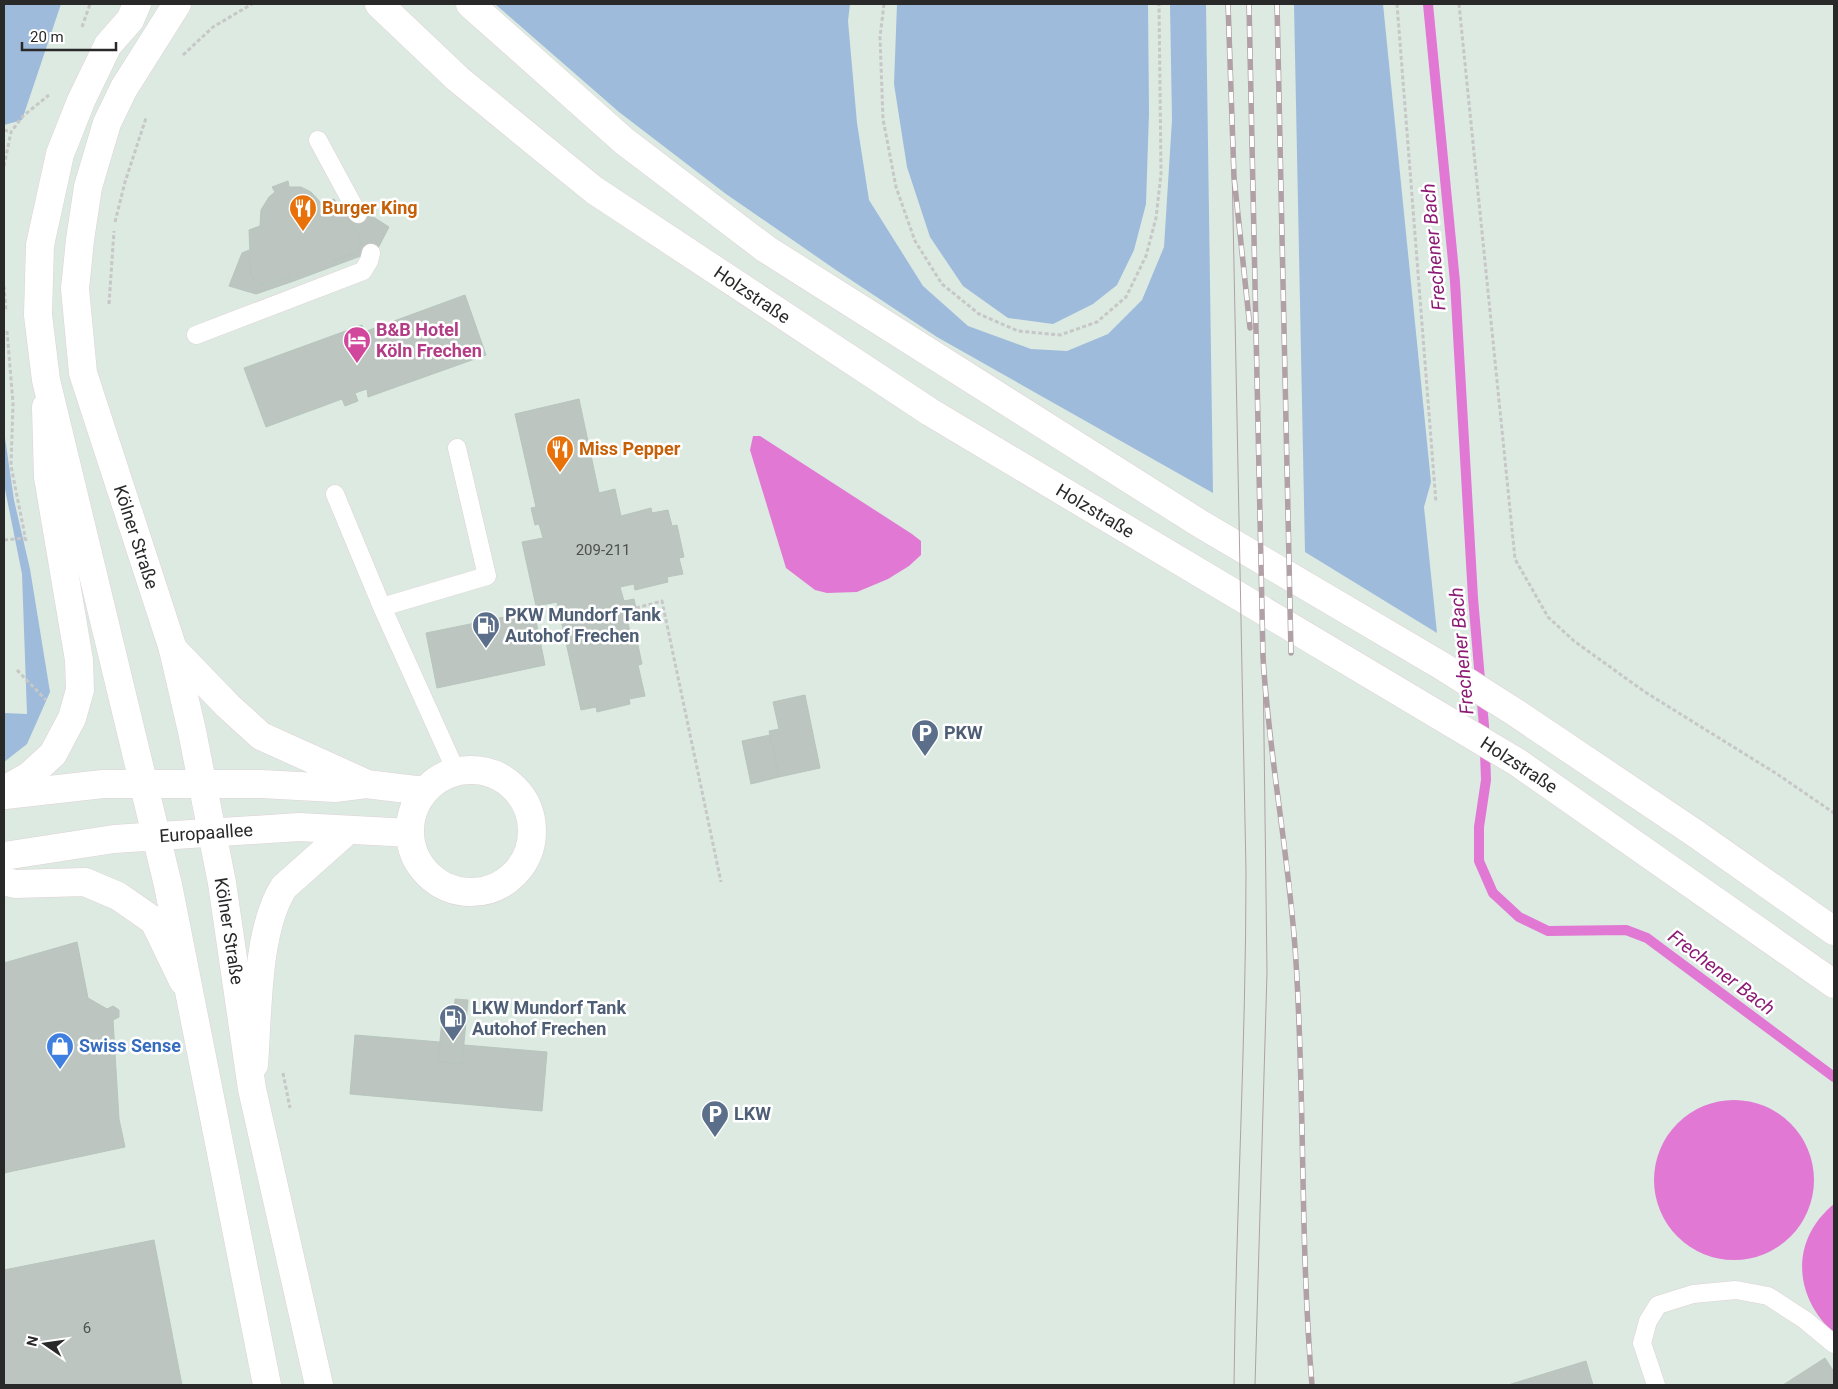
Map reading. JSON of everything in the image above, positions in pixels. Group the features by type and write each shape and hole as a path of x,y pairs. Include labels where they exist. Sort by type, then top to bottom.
{"main road":[{"path":"4,790 29,776 53,754 72,718 80,690 79,660 48,477 46,380 38,315 40,245 60,154 81,102 108,45 122,4"},
{"path":"108,45 130,20 137,4"},
{"name":"Kölner Straße","path":"177,4 124,88 107,123 88,187 75,290 83,373 173,649 213,833 252,1089 319,1385"},
{"path":"161,32 194,4"},
{"name":"Holzstraße","path":"379,4 458,79 594,190 930,412 1187,567 1443,716 1517,762 1834,984"},
{"path":"470,4 624,141 766,249 951,368 1199,523 1442,666 1696,834 1834,932"},
{"path":"46,380 168,885 267,1385"},
{"path":"173,649 228,706 261,736 366,784"},
{"path":"475,770 493,773 515,787 527,804 533,823 531,848 523,865 513,877 487,892 468,894 449,889 437,883 424,871 414,855 410,833 412,814 424,792 437,780 456,771 475,770"},
{"path":"4,795 103,784 203,784 335,788 366,784 424,792"},
{"name":"Europaallee","path":"4,856 114,839 299,827 410,833"},
{"name":"Kölner Straße","path":"252,1089 267,925 277,897 284,887 348,830"},
{"path":"4,881 15,884 85,882 118,896 154,922 188,990"}],"lane":[{"path":"318,140 358,214"},
{"path":"196,336 363,271 371,253"},
{"path":"382,607 487,576 456,448"},
{"path":"336,494 382,607 456,771"},
{"path":"1656,1385 1642,1343 1648,1321 1658,1305 1693,1294 1736,1290 1768,1296 1805,1320 1834,1344"}],"path":[{"path":"80,34 90,4"},
{"path":"180,56 213,27 252,4"},
{"path":"884,4 880,37 883,119 896,187 915,241 942,284 979,314 1018,331 1060,335 1097,322 1126,297 1146,256 1156,218 1161,174 1160,4"},
{"path":"1397,4 1436,504"},
{"path":"1459,4 1515,559 1548,617 1574,641 1645,692 1777,774 1834,813"},
{"path":"4,166 12,132 23,116 47,98 52,90"},
{"path":"109,306 115,224 124,182 147,114"},
{"path":"4,130 12,132"},
{"path":"4,540 25,538"},
{"path":"636,608 662,602 721,882"},
{"path":"17,670 50,704"},
{"path":"282,1066 290,1112"}],"shaded area":[{"path":"4,4 61,4 22,120 4,125"},
{"path":"495,4 850,4 848,21 857,123 869,200 923,286 968,326 1031,349 1067,351 1108,334 1142,300 1164,247 1172,120 1170,4 1206,4 1213,493 937,337 836,270 726,194 619,112"},
{"path":"897,4 1148,4 1149,113 1146,204 1134,250 1117,285 1093,304 1053,324 1008,318 963,286 930,237 907,167 894,84"},
{"path":"1294,4 1383,4 1431,482 1424,507 1437,633 1305,552"},
{"path":"4,431 14,500 30,569 50,692 27,744 4,762 4,713 27,714 22,574 4,484"},
{"path":"753,436 760,436 912,534 921,541 921,555 909,566 888,579 857,592 827,593 815,590 786,568 750,450"},
{"path":"1742,1100 1772,1109 1791,1123 1801,1135 1808,1149 1813,1164 1813,1196 1808,1211 1801,1225 1791,1237 1779,1247 1757,1257 1742,1260 1726,1260 1711,1257 1689,1247 1667,1225 1655,1196 1654,1172 1657,1157 1667,1135 1689,1113 1718,1101"},
{"path":"1834,1204 1834,1333 1820,1318 1811,1302 1804,1285 1802,1268 1804,1251 1810,1234 1820,1218"}],"building":[{"name":"Burger King","path":"288,181 289,187 301,187 311,192 322,204 334,199 359,234 361,245 355,253 333,261 334,266 291,282 289,277 262,285 255,281 251,275 249,230 260,226 261,210 269,197 275,192 272,187"},
{"path":"364,211 389,227 377,250 334,266 333,261 355,253 359,248 360,237 347,216"},
{"path":"249,250 251,275 255,281 266,285 289,277 291,282 256,294 229,286 242,253"},
{"name":"B&B Hotel Köln Frechen","path":"465,295 486,355 368,397 367,389 355,393 358,401 345,406 342,399 266,427 244,368 362,325 364,332"},
{"path":"579,399 599,493 615,489 621,516 651,508 652,513 668,510 672,526 677,525 684,557 679,558 683,574 667,577 668,582 635,590 634,584 620,587 624,601 634,599 638,617 627,618 630,632 635,631 642,664 638,665 645,696 629,699 630,704 597,712 596,707 581,710 557,602 536,606 522,542 543,538 539,524 535,525 531,508 536,507 515,414"},
{"path":"534,611 545,665 437,688 426,633"},
{"path":"805,695 820,768 779,777 769,731 779,729 773,702"},
{"path":"770,735 779,777 751,784 742,741"},
{"name":"Swiss Sense","path":"77,942 88,998 107,1009 113,1006 119,1010 119,1017 113,1020 119,1119 125,1147 4,1173 4,963"},
{"path":"455,999 468,1000 462,1064 438,1061 442,1020 453,1021"},
{"path":"355,1035 440,1042 438,1061 462,1064 464,1045 547,1052 542,1111 350,1094"},
{"path":"154,1240 182,1385 4,1385 4,1270"},
{"path":"1825,1358 1834,1372 1834,1385 1783,1385"},
{"path":"1586,1361 1593,1385 1508,1385"}],"waterway":[{"name":"Frechener Bach","path":"1428,4 1455,282 1473,598 1484,726 1486,780 1479,827 1479,861 1493,893 1519,917 1548,931 1626,930 1647,938 1834,1077"}],"tram line":[{"path":"1231,114 1246,872 1234,1385"},
{"path":"1255,1385 1267,972 1263,657"}],"railway":[{"path":"1228,4 1234,177 1250,328"},
{"path":"1249,4 1263,657 1296,962 1301,1068 1308,1332 1312,1385"},
{"path":"1277,4 1291,653"}],"place":[{"name":"Burger King","path":"303,232"},
{"name":"B&B Hotel Köln Frechen","path":"357,364"},
{"name":"Miss Pepper","path":"560,473"},
{"name":"PKW Mundorf Tank Autohof Frechen","path":"486,649"},
{"name":"PKW","path":"925,757"},
{"name":"LKW Mundorf Tank Autohof Frechen","path":"453,1042"},
{"name":"Swiss Sense","path":"60,1070"},
{"name":"LKW","path":"715,1138"}]}
